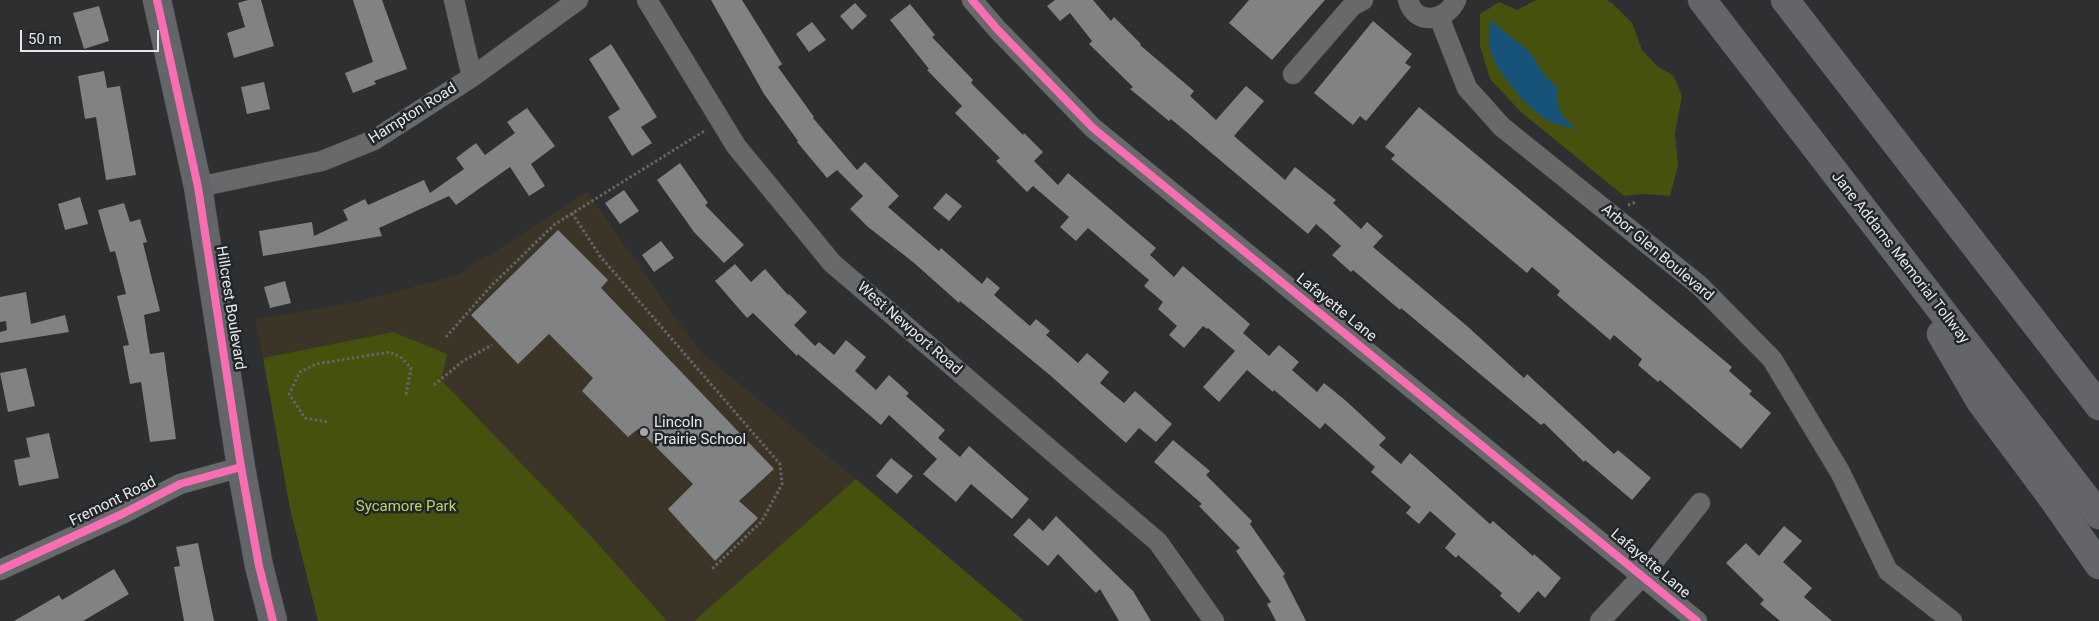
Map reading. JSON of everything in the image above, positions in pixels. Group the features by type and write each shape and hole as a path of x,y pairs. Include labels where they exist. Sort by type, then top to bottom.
{"highway":[{"name":"Jane Addams Memorial Tollway","path":"1702,0 2099,515"},
{"path":"1785,0 2099,406"},
{"path":"1880,232 1980,402 2053,499 2099,565"}],"street":[{"name":"Hillcrest Boulevard","path":"157,0 198,187 241,467 259,566 273,621"},
{"path":"454,0 472,77"},
{"name":"Hampton Road","path":"198,187 322,162 374,140 472,77 578,0"},
{"name":"West Newport Road","path":"648,0 736,146 832,264 1158,542 1214,621"},
{"name":"Lafayette Lane","path":"972,0 997,29 1093,128 1697,621"},
{"path":"1293,74 1352,6 1363,0"},
{"path":"1408,0 1414,11 1430,18 1439,17 1452,8 1456,0"},
{"name":"Arbor Glen Boulevard","path":"1439,17 1467,88 1502,127 1700,286 1772,359 1840,472 1888,570 1952,621"},
{"name":"Fremont Road","path":"0,570 122,514 180,484 241,467"},
{"path":"1600,621 1643,575 1700,503"}],"path":[{"path":"446,337 491,286 555,224 720,122"},
{"path":"572,213 600,256 780,464 782,484 762,521 711,570"},
{"path":"434,384 463,361 492,345"},
{"path":"327,422 305,418 289,394 300,372 316,364 390,352 402,358 411,368 406,395"}],"shaded area":[{"name":"Lincoln Prairie School","path":"587,192 699,351 856,479 694,621 667,621 604,550 393,332 263,358 255,319 356,302 458,275"}],"green space":[{"path":"1536,0 1606,0 1612,3 1632,23 1642,50 1657,66 1673,75 1682,96 1675,133 1678,166 1670,196 1644,194 1624,196 1521,112 1490,79 1480,46 1480,14 1499,2 1517,10"},
{"name":"Sycamore Park","path":"393,332 447,354 441,380 591,536 667,621 318,621 290,509 263,358"},
{"path":"856,479 1024,621 694,621"}],"water":[{"path":"1490,20 1530,52 1544,75 1557,87 1559,107 1563,116 1578,130 1549,121 1525,102 1509,83 1497,66 1491,53 1489,39"}],"building":[{"path":"248,0 261,0 274,46 234,58 227,33 245,27 238,3"},
{"path":"353,0 382,0 407,69 374,81 376,84 353,93 345,73 373,62"},
{"path":"711,0 742,0 782,64 778,67 813,118 857,170 865,162 899,196 888,207 939,251 941,248 982,284 987,277 1000,288 994,295 1030,326 1036,319 1050,331 1046,335 1078,363 1087,353 1109,372 1100,383 1124,403 1135,391 1172,424 1156,442 1139,428 1126,443 1051,376 868,227 850,209 863,196 837,170 827,178 797,142 764,94"},
{"path":"1055,0 1093,0 1111,21 1114,17 1140,45 1194,91 1190,96 1216,120 1246,86 1264,101 1234,136 1285,180 1295,167 1336,200 1333,203 1361,229 1367,222 1383,236 1373,247 1467,326 1524,378 1527,374 1614,454 1618,450 1651,478 1632,500 1585,460 1584,462 1544,423 1541,425 1401,308 1400,310 1353,270 1351,272 1332,255 1341,246 1316,224 1308,234 1171,119 1169,121 1130,89 1133,87 1089,44 1092,41 1070,13 1060,21 1047,6"},
{"path":"1249,0 1325,0 1272,60 1229,23"},
{"path":"855,3 867,16 852,30 840,16"},
{"path":"910,4 935,35 932,37 973,80 971,83 1023,135 1024,133 1043,152 1034,161 1058,185 1068,173 1156,248 1150,255 1174,277 1183,266 1250,324 1243,333 1269,356 1279,345 1299,362 1292,370 1317,392 1324,383 1345,400 1386,438 1379,445 1401,464 1410,453 1490,524 1493,521 1533,556 1534,554 1561,578 1545,598 1538,591 1519,613 1500,596 1502,593 1458,555 1456,558 1445,548 1456,534 1430,511 1419,524 1406,513 1411,507 1371,472 1375,467 1325,423 1320,429 1247,370 1219,402 1203,387 1235,351 1208,328 1203,326 1184,348 1169,335 1177,326 1158,309 1163,302 1144,286 1149,280 1088,228 1076,241 1060,227 1069,217 1033,186 1027,192 996,161 1000,158 955,113 962,106 927,70 929,69 890,20"},
{"path":"99,6 109,41 84,49 73,13"},
{"path":"1373,21 1412,54 1405,63 1411,67 1366,121 1360,116 1353,125 1314,93"},
{"path":"812,22 826,40 809,52 796,34"},
{"path":"611,44 657,117 641,127 652,143 632,156 608,117 620,109 589,59"},
{"path":"104,71 107,88 120,86 136,175 106,180 96,117 85,119 78,76"},
{"path":"264,82 270,109 247,114 241,87"},
{"path":"1419,107 1732,367 1729,371 1752,391 1749,394 1771,413 1741,449 1660,380 1658,382 1638,365 1642,359 1614,335 1610,340 1557,295 1560,291 1532,267 1527,273 1391,159 1395,155 1385,147"},
{"path":"527,108 555,146 531,164 545,186 529,196 510,167 456,205 449,196 379,228 382,236 263,256 259,231 312,222 314,236 348,220 343,210 365,199 368,205 424,180 430,193 464,169 456,158 476,143 485,155 515,133 507,122"},
{"path":"680,163 708,203 705,205 744,245 724,263 694,232 657,180"},
{"path":"624,190 639,211 620,224 605,203"},
{"path":"946,193 962,206 949,221 933,208"},
{"path":"80,197 88,224 65,230 58,204"},
{"path":"124,203 130,222 140,219 147,242 143,243 160,311 144,315 150,354 164,352 176,439 150,442 141,382 130,384 123,346 129,345 117,296 126,294 115,251 110,252 98,210"},
{"path":"558,230 608,280 601,288 774,469 739,501 758,518 715,561 668,509 693,484 638,429 628,437 582,391 593,378 549,334 518,364 471,315"},
{"path":"661,241 674,258 654,272 642,255"},
{"path":"735,264 751,282 765,269 788,295 807,312 794,325 815,346 819,342 834,355 846,340 866,357 855,371 876,390 889,375 909,393 906,396 945,430 938,438 960,457 969,446 1029,499 1012,519 971,484 956,502 923,474 937,459 889,415 881,425 798,354 797,356 753,313 747,318 715,281"},
{"path":"285,281 291,303 270,308 264,287"},
{"path":"26,292 31,324 65,315 69,332 0,343 0,332 7,330 6,321 0,322 0,297"},
{"path":"26,368 35,406 8,412 0,373"},
{"path":"49,433 59,478 19,486 14,460 30,457 26,438"},
{"path":"1173,440 1210,471 1206,475 1252,521 1250,524 1285,574 1283,576 1306,621 1276,621 1267,604 1271,602 1236,551 1240,548 1199,506 1202,504 1154,462"},
{"path":"891,458 913,476 897,494 876,476"},
{"path":"1056,516 1133,591 1151,621 1119,621 1100,589 1096,593 1058,554 1048,566 1013,535 1029,518 1043,531"},
{"path":"1784,526 1802,541 1783,562 1812,588 1804,597 1832,621 1780,621 1760,604 1764,600 1726,563 1746,543 1759,556"},
{"path":"198,543 214,621 184,621 174,567 180,566 176,547"},
{"path":"114,569 129,594 83,621 14,621 59,595 62,600"}],"cycle path":[{"path":"157,0 198,187 241,467 259,566 273,621"},
{"path":"972,0 997,29 1093,128 1697,621"},
{"path":"0,570 122,514 180,484 241,467"}],"place":[{"name":"Lincoln Prairie School","path":"644,432"}]}
